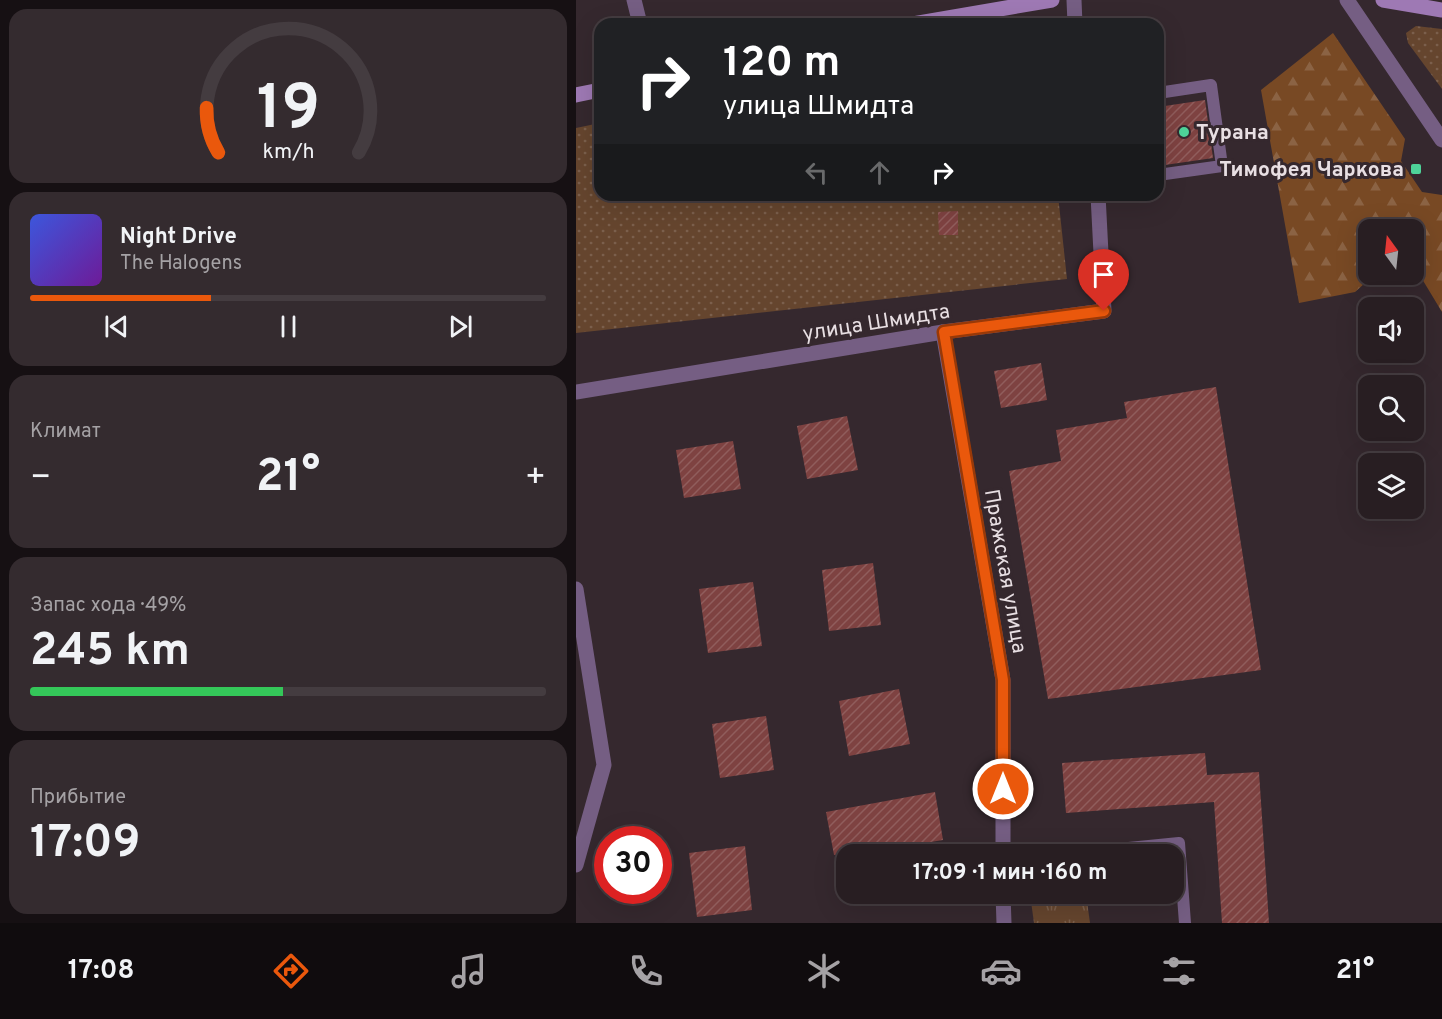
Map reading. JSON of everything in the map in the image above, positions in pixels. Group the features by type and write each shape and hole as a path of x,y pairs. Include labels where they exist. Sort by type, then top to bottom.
{"main road":[{"path":"948,18 1052,0"},
{"path":"1383,0 1442,10"},
{"path":"576,95 594,91"}],"street":[{"path":"634,0 638,18"},
{"path":"1074,0 1076,18"},
{"path":"1347,0 1442,140"},
{"name":"улица Шмидта","path":"576,392 944,332 1104,311 1098,201"},
{"name":"Пражская улица","path":"944,332 1003,680 1003,844"},
{"path":"576,589 604,765 576,865"},
{"path":"1003,904 1004,923"}],"lane":[{"path":"1164,92 1211,85 1222,166 1164,174"},
{"path":"1184,904 1185,923"}],"green space":[{"path":"1416,26 1442,29 1442,89 1408,43 1406,33"},
{"path":"1333,33 1405,139 1401,161 1422,192 1442,195 1442,312 1424,282 1424,219 1358,219 1358,285 1363,285 1355,292 1299,303 1261,90"},
{"path":"594,124 594,201 1059,201 1067,279 576,333 576,128"},
{"path":"1031,904 1087,904 1090,923 1034,923"}],"building":[{"name":"Турана","path":"1205,100 1213,158 1164,165 1164,106"},
{"path":"958,211 958,235 939,235 938,212"},
{"path":"1041,363 1047,400 1001,408 994,371"},
{"path":"1216,387 1261,670 1048,699 1009,471 1061,461 1056,430 1127,418 1124,402"},
{"path":"847,416 858,470 807,479 797,426"},
{"path":"733,441 741,489 684,498 676,450"},
{"path":"873,563 881,625 829,631 822,570"},
{"path":"753,582 762,646 708,653 699,589"},
{"path":"899,689 910,744 849,756 839,701"},
{"path":"766,716 774,770 720,778 712,724"},
{"path":"1205,753 1207,775 1259,772 1269,923 1222,923 1214,802 1066,813 1062,763"},
{"path":"935,792 943,840 919,844 836,844 836,855 834,855 826,812"},
{"path":"745,846 752,910 697,917 689,853"}],"place":[{"name":"Турана","path":"1184,132"},
{"name":"Тимофея Чаркова","path":"1416,169"}],"route":[{"path":"1003,789 1003,680 944,332 1104,311"}]}
